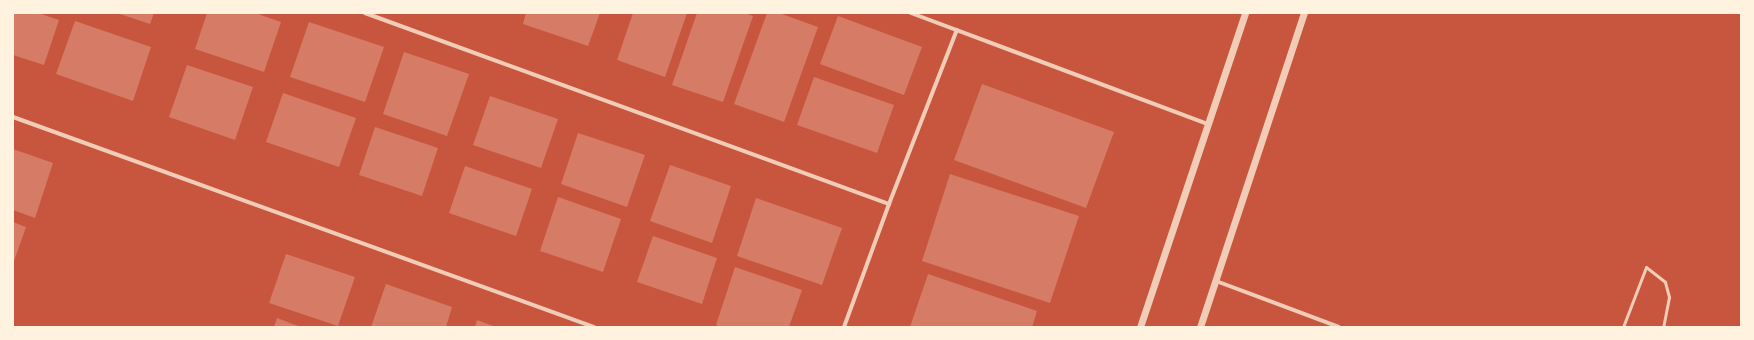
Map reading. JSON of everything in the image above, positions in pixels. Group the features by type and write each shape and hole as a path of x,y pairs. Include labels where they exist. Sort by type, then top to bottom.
{"street":[{"path":"365,13 889,204"},
{"path":"911,13 1208,125"},
{"path":"1140,327 1245,13"},
{"path":"1200,327 1304,13"},
{"path":"844,327 889,204 957,30"},
{"path":"13,117 594,327"},
{"path":"1216,281 1339,327"}],"lane":[{"path":"1623,327 1646,267 1665,282 1669,297 1663,327"}],"building":[{"path":"13,13 38,13 59,20 44,65 13,55"},
{"path":"117,13 154,13 150,24"},
{"path":"207,13 255,13 281,22 264,72 195,49"},
{"path":"526,13 600,13 588,46 523,24"},
{"path":"633,13 687,13 665,77 617,60"},
{"path":"697,13 744,13 753,16 723,102 672,85"},
{"path":"767,13 779,13 818,27 784,122 734,104"},
{"path":"838,16 922,47 904,95 820,64"},
{"path":"75,21 151,47 133,101 56,74"},
{"path":"309,22 384,47 365,102 290,77"},
{"path":"404,52 469,74 447,136 383,114"},
{"path":"187,65 253,87 235,140 169,117"},
{"path":"814,77 894,105 877,153 797,125"},
{"path":"982,84 1114,132 1086,208 954,160"},
{"path":"283,93 356,118 339,167 266,142"},
{"path":"490,96 558,119 541,168 473,145"},
{"path":"375,127 438,148 422,196 359,175"},
{"path":"578,133 645,155 627,207 561,184"},
{"path":"13,149 53,163 35,218 13,210"},
{"path":"670,165 731,186 712,243 650,221"},
{"path":"465,166 532,189 516,236 449,213"},
{"path":"950,174 1079,216 1050,303 922,261"},
{"path":"558,197 621,219 603,272 540,251"},
{"path":"756,198 842,228 822,285 737,256"},
{"path":"13,222 26,227 13,264"},
{"path":"653,236 717,258 702,304 637,282"},
{"path":"286,254 355,277 338,326 269,303"},
{"path":"735,267 802,290 789,327 721,327 716,325"},
{"path":"928,274 1037,311 1032,327 910,327"},
{"path":"386,284 452,307 446,327 371,327"},
{"path":"277,318 301,327 274,327"},
{"path":"477,320 496,327 475,327"}]}
